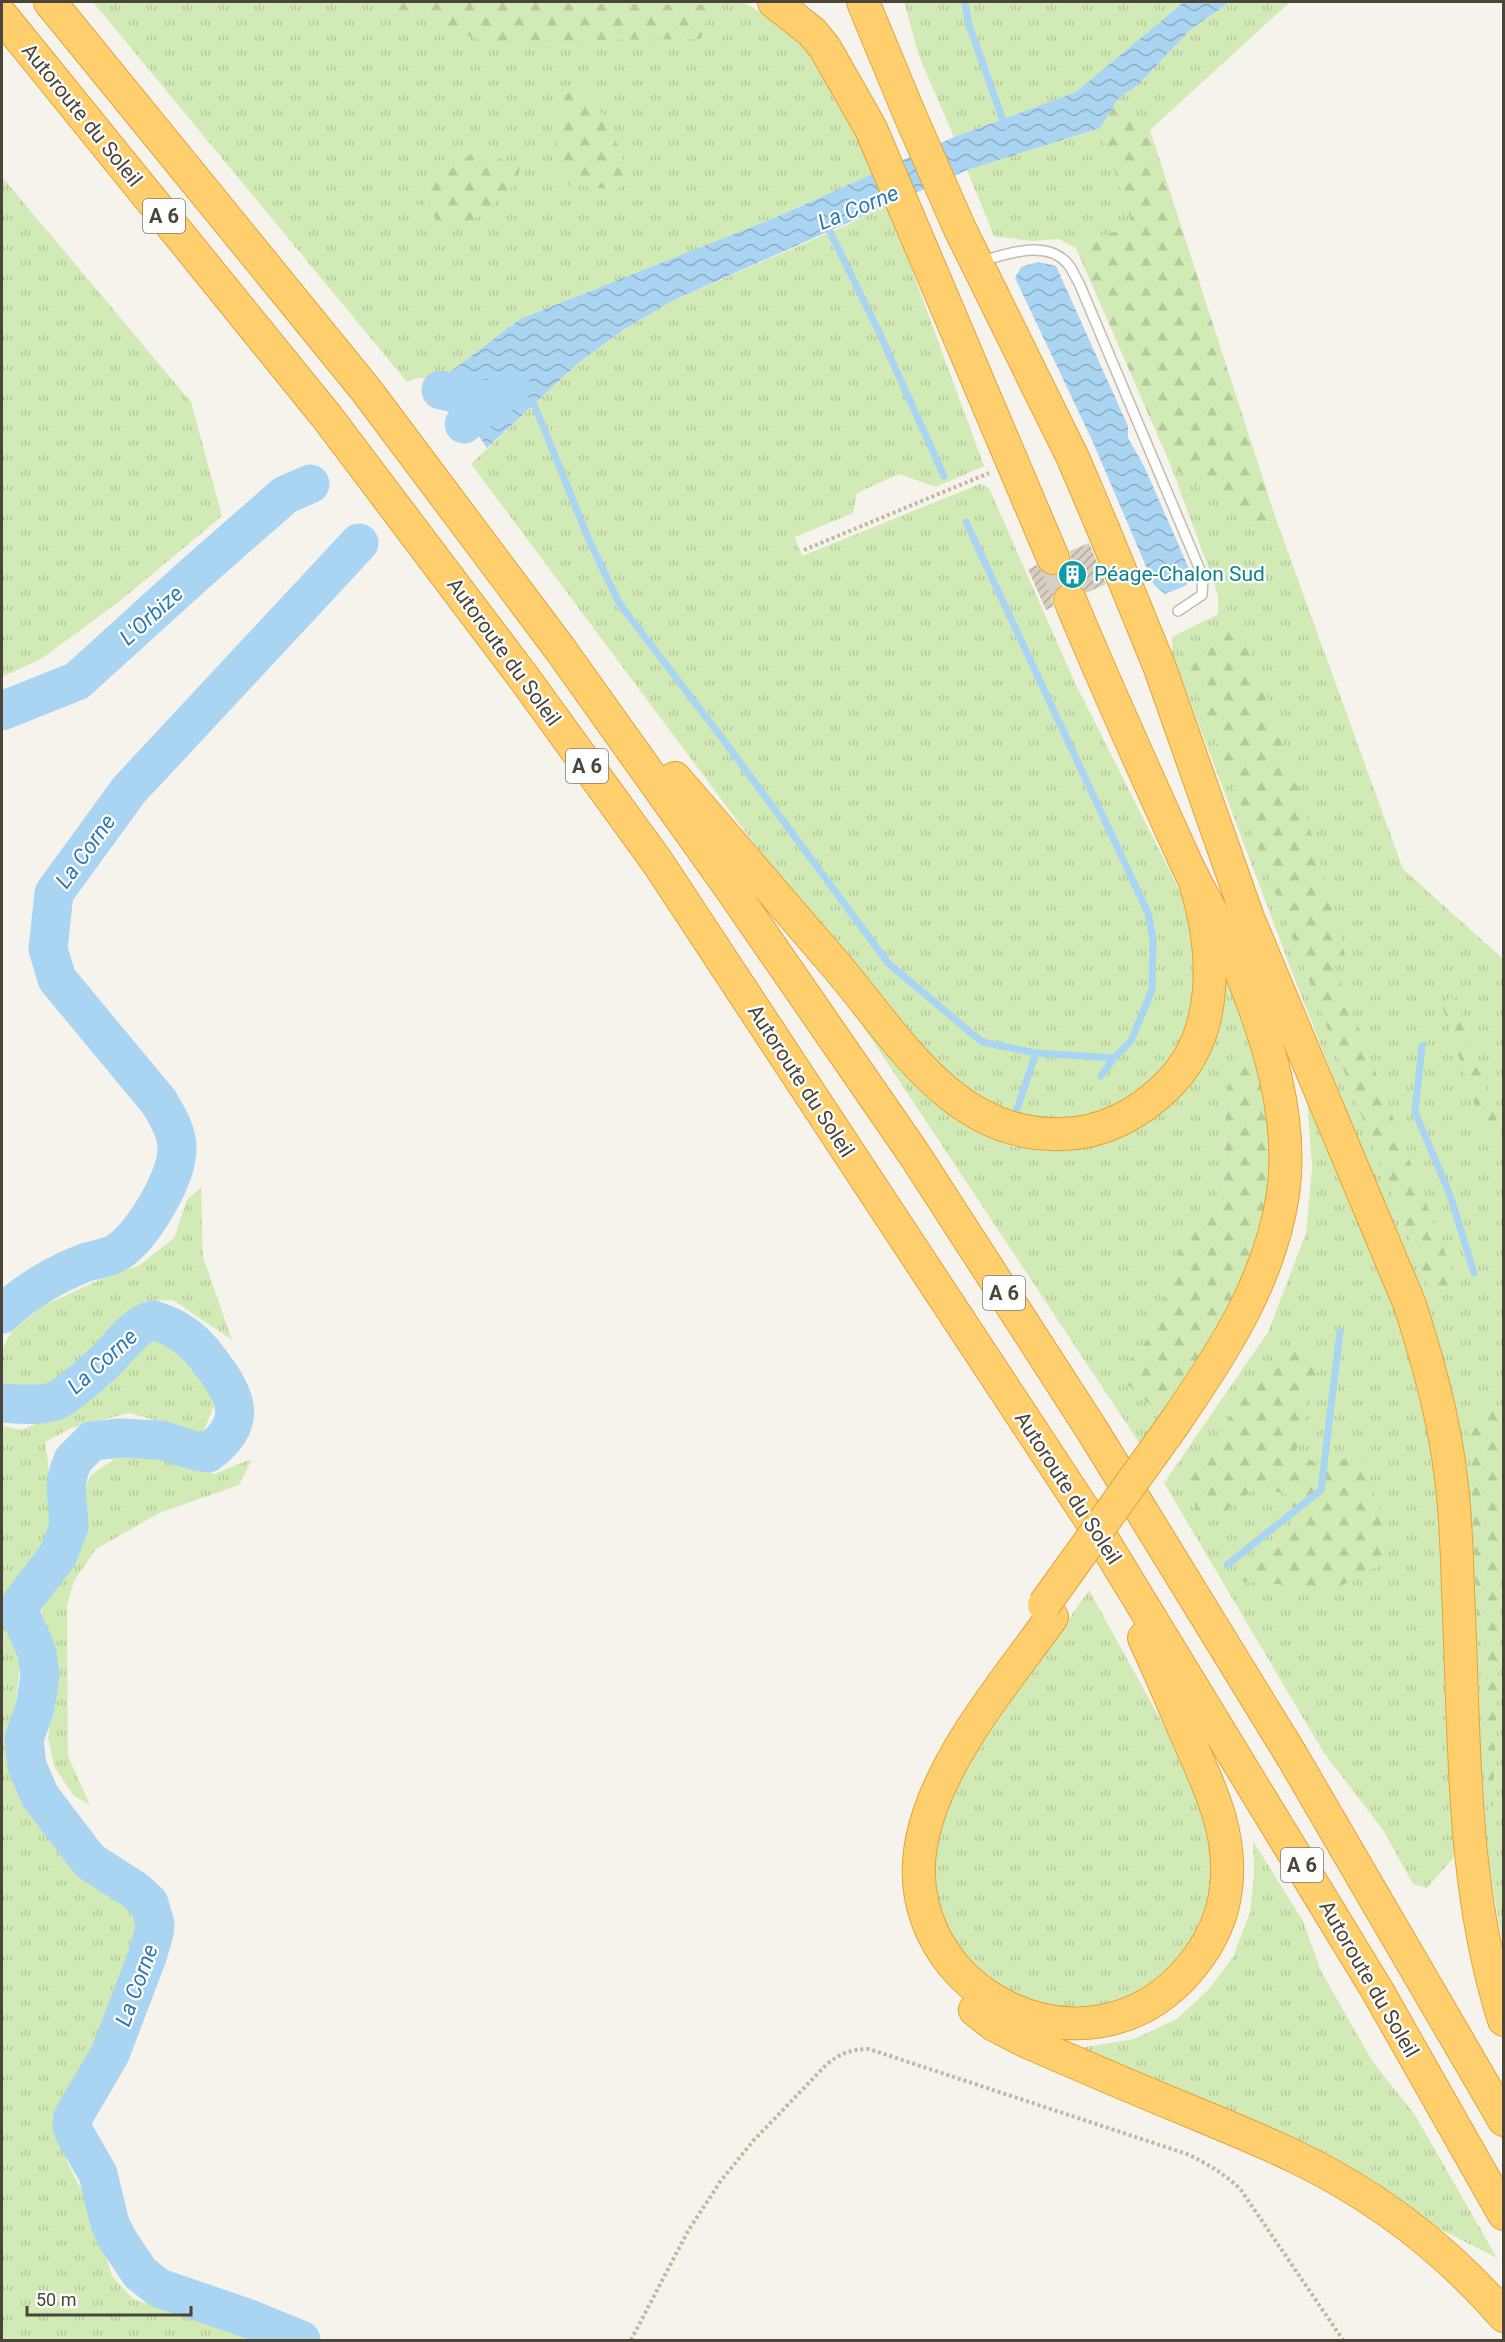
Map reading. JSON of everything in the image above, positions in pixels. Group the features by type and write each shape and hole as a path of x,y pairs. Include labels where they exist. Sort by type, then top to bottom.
{"highway":[{"name":"A 6","path":"50,2 366,390 540,622 731,889 907,1144 1092,1430 1298,1766 1503,2120"},
{"path":"774,2 812,32 825,48 871,129 919,241 998,429 1052,558 1014,508 998,429"},
{"path":"863,3 959,227 1073,458 1104,531 1164,679 1248,918 1410,1305 1441,1411 1452,1480 1474,1895 1486,1955 1503,2020"},
{"name":"Autoroute du Soleil","path":"2,16 327,417 416,532 658,863 1092,1522 1377,1989 1503,2214"},
{"path":"1070,600 1112,701 1195,882 1238,965 1260,1023 1279,1102 1285,1163 1279,1214 1257,1285 1177,1431 1048,1611 940,1753 920,1792 911,1817 903,1858 905,1900 917,1939 933,1968 960,1999 994,2025 1025,2042 1267,2144 1332,2176 1383,2207 1421,2235 1469,2278 1503,2316"},
{"path":"540,622 847,978 926,1074 961,1103 992,1121 1023,1132 1044,1134 1096,1130 1111,1125 1139,1109 1177,1076 1198,1038 1209,992 1207,928 1195,882"},
{"path":"1177,1431 1209,1400 1264,1305 1278,1270 1296,1201 1299,1160 1293,1104 1248,918"},
{"path":"1048,1611 940,1784 924,1830 918,1867 918,1884 932,1933 946,1956 972,1986 1000,2005 1017,2012 1055,2022 1076,2024 1114,2019 1133,2012 1171,1988 1192,1966 1208,1943 1222,1907 1227,1876 1224,1831 1209,1784 1092,1522"}],"lane":[{"path":"976,262 1022,250 1040,250 1055,253 1067,263 1073,273 1203,577 1202,595 1178,611"}],"path":[{"path":"804,550 1006,466"},
{"path":"631,2340 698,2215 720,2182 753,2141 827,2064 842,2053 854,2049 869,2049 1187,2154 1228,2176 1241,2190 1343,2340"}],"green space":[{"path":"93,2 743,2 775,21 821,59 874,173 779,216 520,319 441,379 417,378 407,382"},
{"path":"384,2 711,5 701,39 482,41"},
{"path":"904,2 1184,2 1077,92 954,137 919,56"},
{"path":"1230,2 1290,2 1150,130 1118,99 1139,84 1191,29"},
{"path":"583,89 609,123 630,178 617,190 561,184 553,131 566,94"},
{"path":"1118,99 1150,130 1276,519 1251,523 1171,466 1076,248 1132,224 1100,128"},
{"path":"1100,128 1132,224 1076,248 1059,239 1031,241 994,236 967,170"},
{"path":"477,151 520,166 517,183 479,217 445,228 422,203 425,188 450,166"},
{"path":"2,177 191,402 222,516 120,601 41,659 2,677"},
{"path":"886,205 984,466 936,487 899,474 857,493 853,513 795,537 802,556 980,484 989,488 1075,683 1191,913 1200,958 1196,1009 1178,1059 1145,1089 1109,1110 1051,1121 1008,1114 962,1091 909,1034 780,878 471,464 577,364 623,330 674,300 847,225"},
{"path":"1171,466 1251,523 1276,519 1403,869 1503,959 1503,1945 1490,1871 1428,1318 1295,980 1172,653 1172,637 1218,614 1218,594"},
{"path":"1241,625 1294,771 1345,955 1334,964 1459,1289 1433,1300 1182,653"},
{"path":"1231,967 1262,1068 1226,1098 1224,1161 1214,1197 1182,1241 1165,1299 1147,1340 1117,1375 1164,1417 1142,1447 843,996 965,1121 1013,1147 1075,1147 1196,1074 1218,1029 1222,970"},
{"path":"1456,996 1502,1135 1486,1140 1441,1002"},
{"path":"1254,1055 1262,1068 1274,1151 1275,1202 1236,1304 1164,1417 1117,1375 1147,1340 1165,1299 1182,1241 1214,1197 1224,1161 1226,1098 1235,1056"},
{"path":"1307,1099 1408,1325 1444,1511 1462,1848 1427,1888 1413,1884 1383,1830 1324,1753 1164,1483 1268,1332 1306,1233 1312,1167"},
{"path":"201,1187 203,1257 232,1340 173,1300 146,1301 51,1383 26,1390 2,1385 2,1349 12,1331 43,1306 97,1281 140,1265 174,1238 187,1200"},
{"path":"151,1339 188,1355 218,1396 203,1433 129,1413 71,1428 45,1442 52,1491 50,1545 16,1582 6,1606 21,1656 15,1709 8,1733 13,1760 27,1796 88,1878 123,1900 138,1917 132,1953 121,1993 59,2108 57,2129 68,2164 91,2208 112,2276 133,2299 252,2340 2,2340 2,1426 21,1430 72,1409"},
{"path":"1284,1345 1321,1357 1295,1455 1324,1465 1359,1455 1388,1530 1378,1566 1335,1589 1241,1581 1287,1539 1294,1511 1286,1494 1256,1487 1219,1516 1198,1515 1186,1475"},
{"path":"1503,1407 1503,1526 1493,1807 1485,1799 1468,1412"},
{"path":"145,1453 184,1461 214,1474 252,1459 239,1485 159,1513 96,1549 74,1581 67,1605 68,1756 90,1805 74,1796 55,1768 48,1738 54,1694 51,1658 41,1615 46,1594 78,1547 85,1515 83,1494 90,1476 114,1459"},
{"path":"1089,1590 1189,1771 1214,1853 1210,1917 1163,1978 1118,2005 1066,2011 1018,2000 963,1955 939,1910 931,1877 937,1830 962,1773"},
{"path":"1253,1841 1303,1921 1321,1971 1373,2062 1415,2115 1497,2258 1404,2211 1067,2050 1134,2039 1177,2019 1209,1989 1233,1957 1250,1912 1254,1877"}],"water":[{"path":"1184,2 1230,2 1191,29 1139,84 1118,99 1100,128 967,170 674,300 623,330 577,364 487,448 441,379 520,319 779,216 954,137 1076,92"},
{"path":"1038,262 1056,266 1128,426 1128,438 1144,466 1193,578 1185,586 1165,594 1154,585 1092,440 1015,278 1021,267"}],"building":[{"path":"1089,543 1106,584 1086,593 1080,585 1073,582 1064,583 1055,590 1052,598 1053,607 1046,610 1028,569 1037,565 1042,572 1050,576 1061,574 1068,568 1071,561 1070,551"}],"waterway":[{"path":"965,2 968,22 1005,126"},
{"path":"830,232 879,332 944,476"},
{"name":"La Corne","path":"464,424 490,401 511,388"},
{"name":"L'Orbize","path":"441,390 490,401"},
{"path":"534,404 589,540 619,603 888,963 982,1042 1036,1053"},
{"name":"L'Orbize","path":"2,711 77,681 285,495 310,484"},
{"path":"966,522 1148,913 1153,938 1152,990 1131,1041 1114,1058"},
{"name":"La Corne","path":"2,1314 53,1277 118,1252 137,1234 157,1205 176,1160 175,1136 159,1102 57,979 48,949 54,893 129,790 359,543"},
{"path":"1422,1046 1415,1112 1450,1195 1474,1273"},
{"path":"1017,1109 1036,1053 1114,1058 1101,1076"},
{"name":"La Corne","path":"2,1403 37,1404 57,1400 96,1370 136,1329 153,1320 175,1329 198,1347 223,1379 233,1402 235,1412 228,1433 208,1453 161,1440 121,1438 92,1441 73,1460 66,1486 69,1526 58,1555 23,1601 20,1614 37,1652 40,1675 35,1708 24,1739 27,1766 40,1796 91,1862 136,1891 149,1903 155,1924 147,1957 110,2054 73,2117 72,2126 75,2134 98,2174 110,2224 140,2273 159,2288 247,2318 301,2340"},
{"path":"1227,1565 1321,1490 1340,1332"}],"tunnel":[{"path":"1053,558 1070,600"}],"place":[{"name":"Péage-Chalon Sud","path":"1073,574"}]}
